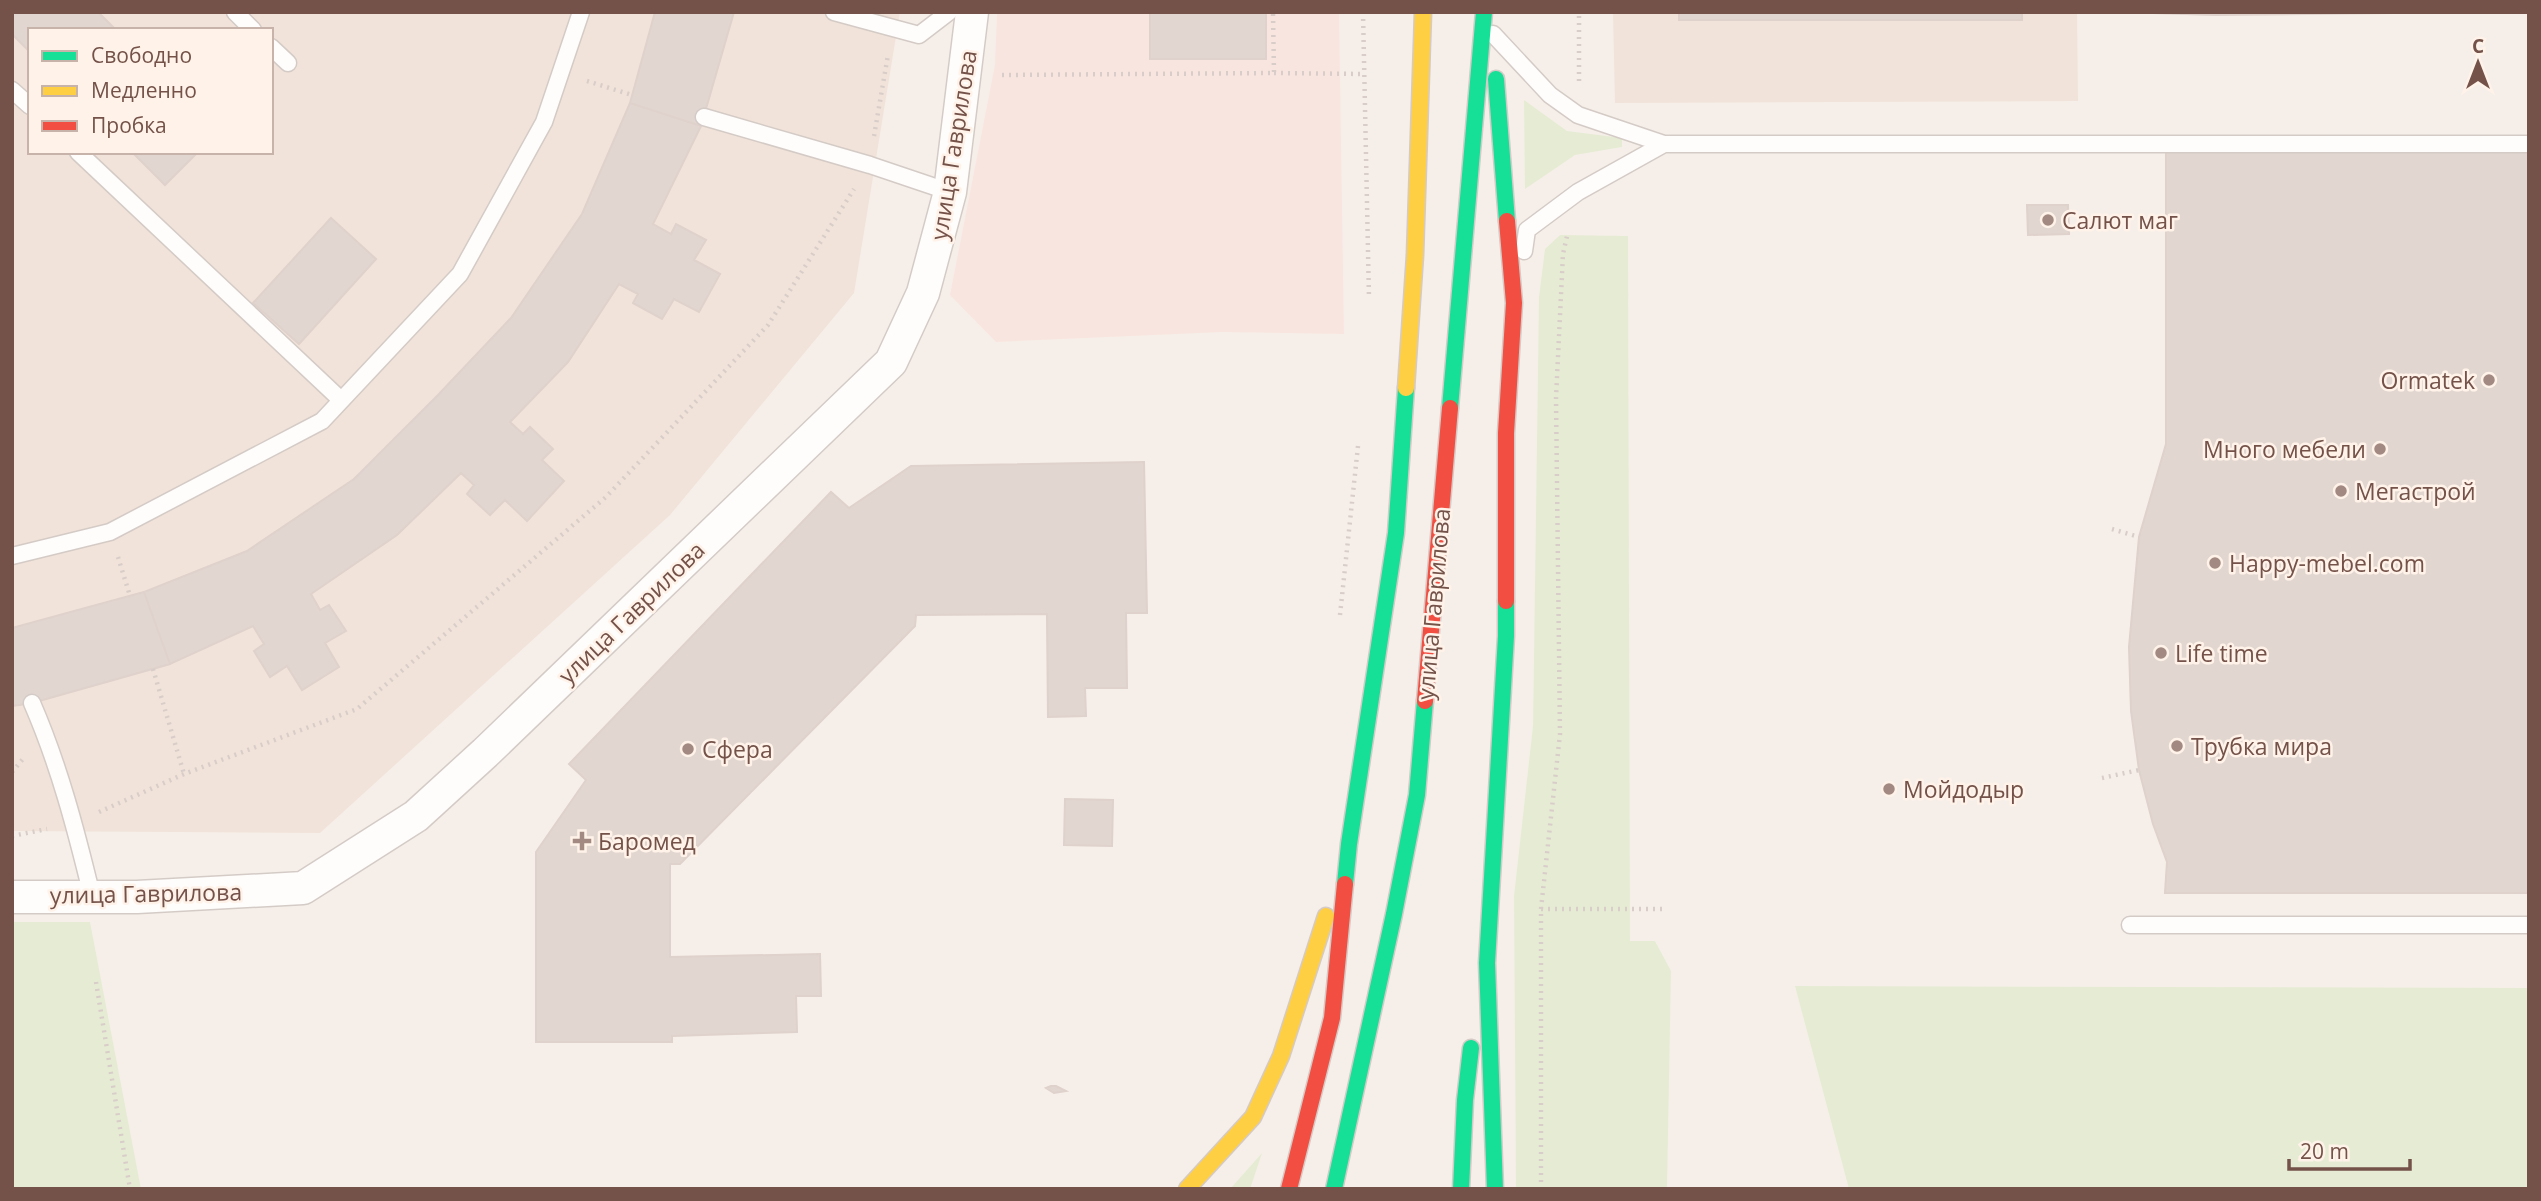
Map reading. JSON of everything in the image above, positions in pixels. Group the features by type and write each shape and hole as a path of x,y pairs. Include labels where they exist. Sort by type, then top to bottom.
{"main road":[{"name":"улица Гаврилова","path":"1289,1189 1332,1018 1349,844 1396,533 1415,255 1423,12"},
{"name":"улица Гаврилова","path":"1334,1189 1392,927 1417,795 1484,12"},
{"path":"1491,12 1514,303 1506,433 1506,636 1487,963 1495,1189"},
{"path":"1187,1189 1253,1117 1281,1056 1349,844"},
{"path":"1461,1189 1465,1084 1487,963"}],"street":[{"name":"улица Гаврилова","path":"12,897 137,897 303,888 416,816 891,362 923,293 950,192 972,12"}],"lane":[{"path":"235,12 251,28"},
{"path":"12,556 110,532 322,421 460,274 544,122 581,12"},
{"path":"834,12 919,35 949,12"},
{"path":"1493,34 1550,95 1578,115 1664,144 2529,144"},
{"path":"273,49 288,63"},
{"path":"12,90 28,104"},
{"path":"704,117 870,165 950,192"},
{"path":"1514,303 1527,230 1578,192 1664,144"},
{"path":"80,154 341,400"},
{"path":"32,703 46,734 74,823 92,895"},
{"path":"2130,925 2529,925"}],"path":[{"path":"1273,12 1274,74"},
{"path":"1363,12 1369,305"},
{"path":"1578,115 1579,12"},
{"path":"12,836 74,823 184,774 357,709 606,497 768,325 870,165 892,27"},
{"path":"560,73 632,95"},
{"path":"966,75 1364,74"},
{"path":"1541,1189 1541,909 1560,734 1556,398 1563,254 1578,192"},
{"path":"1339,620 1359,442"},
{"path":"2112,529 2139,537"},
{"path":"110,532 130,596"},
{"path":"153,669 184,774"},
{"path":"2102,778 2139,770"},
{"path":"1541,909 1663,909"},
{"path":"96,982 130,1189"}],"shaded area":[{"path":"12,12 900,12 854,293 670,515 320,833 12,831"},
{"path":"997,12 1339,12 1344,334 1222,332 996,342 950,295 995,65"},
{"path":"1613,12 2077,12 2078,101 1615,103"}],"green space":[{"path":"1524,100 1567,131 1622,138 1622,147 1575,155 1525,189"},
{"path":"1560,235 1628,236 1630,941 1655,941 1671,971 1667,1189 1516,1189 1514,896 1533,726 1539,297 1545,249"},
{"path":"12,922 90,922 141,1189 12,1189"},
{"path":"1795,986 2529,988 2529,1189 1849,1189"},
{"path":"1262,1153 1250,1189 1230,1189"}],"building":[{"path":"12,12 98,12 114,28 28,28 28,50 12,34"},
{"path":"655,12 734,12 701,126 630,103"},
{"path":"1150,12 1266,12 1266,59 1150,59"},
{"path":"1679,12 2022,12 2022,20 1679,20"},
{"path":"2120,12 2480,12 2216,15"},
{"path":"630,103 701,126 653,224 671,234 676,224 706,240 694,260 720,274 699,312 674,299 662,319 633,303 638,294 619,284 568,362 510,422 523,434 530,427 553,449 542,460 564,481 527,521 505,500 490,515 467,494 474,485 461,473 397,535 311,594 320,610 329,605 346,631 325,643 339,667 302,690 287,666 270,677 254,651 264,644 253,626 170,664 144,592 247,551 354,479 438,395 511,318 582,214"},
{"name":"Мегастрой","path":"2166,149 2529,149 2529,893 2165,893 2167,862 2153,824 2139,770 2131,711 2129,647 2139,537 2166,444"},
{"path":"134,154 196,154 165,185"},
{"name":"Салют маг","path":"2027,205 2068,205 2069,234 2028,235"},
{"path":"331,218 376,259 299,344 253,303"},
{"name":"Сфера","path":"1144,462 1147,613 1126,613 1127,688 1085,688 1086,716 1048,717 1047,614 916,615 915,626 680,864 670,864 670,957 820,954 821,996 796,996 797,1032 672,1036 672,1042 536,1042 536,852 586,780 569,764 831,492 849,508 911,466"},
{"path":"144,592 170,664 32,703 12,706 12,628"},
{"path":"1065,799 1113,800 1112,846 1064,845"},
{"path":"1051,1086 1066,1091 1054,1093 1046,1088"}],"traffic: fast":[{"path":"1450,408 1484,12"},
{"path":"1496,79 1507,221"},
{"path":"1345,884 1396,533 1406,388"},
{"path":"1495,1189 1487,963 1506,601"},
{"path":"1334,1189 1417,795 1425,701"},
{"path":"1461,1189 1465,1100 1471,1048"}],"traffic: slow":[{"path":"1406,388 1415,255 1423,12"},
{"path":"1187,1189 1253,1117 1281,1056 1326,916"}],"traffic: jam":[{"path":"1506,601 1506,433 1514,303 1507,221"},
{"path":"1425,701 1450,408"},
{"path":"1289,1189 1332,1018 1345,884"}],"place":[{"name":"Салют маг","path":"2048,220"},
{"name":"Ormatek","path":"2489,380"},
{"name":"Много мебели","path":"2380,449"},
{"name":"Мегастрой","path":"2341,491"},
{"name":"Happy-mebel.com","path":"2215,563"},
{"name":"Life time","path":"2161,653"},
{"name":"Трубка мира","path":"2177,746"},
{"name":"Сфера","path":"688,749"},
{"name":"Мойдодыр","path":"1889,789"},
{"name":"Баромед","path":"582,841"}]}
